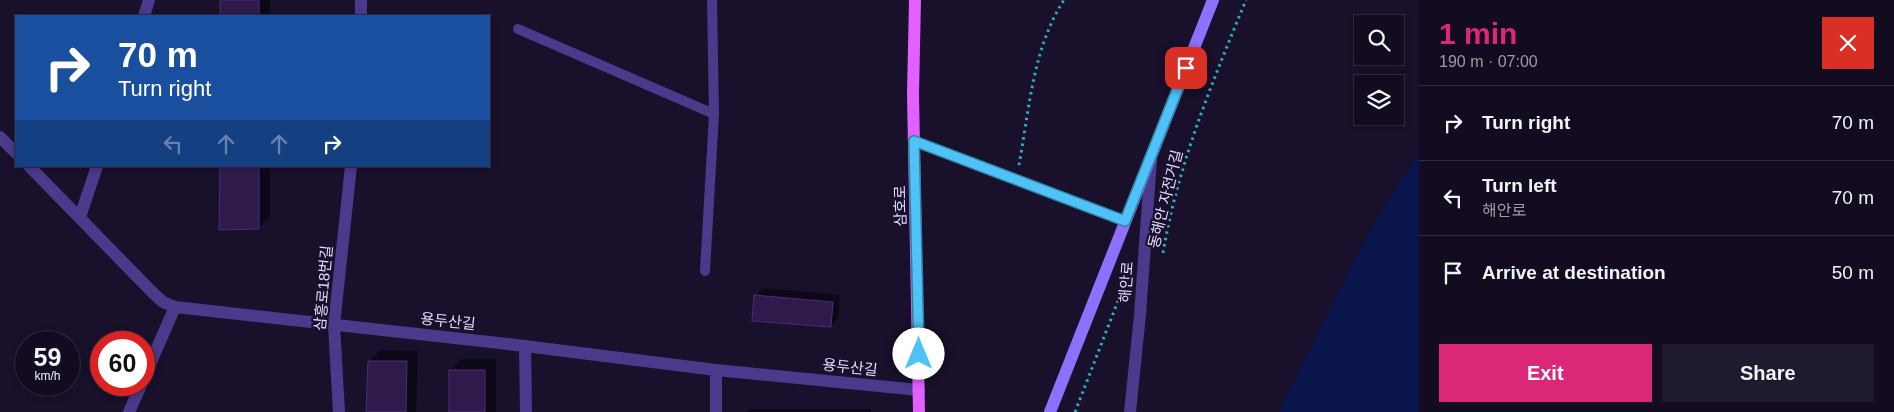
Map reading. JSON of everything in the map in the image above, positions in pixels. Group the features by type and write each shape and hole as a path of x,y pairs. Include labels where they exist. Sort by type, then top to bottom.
{"main road":[{"name":"삼호로","path":"915,0 914,141 919,412"}],"street":[{"path":"144,15 150,0"},
{"path":"360,0 361,15"},
{"name":"해안로","path":"1058,390 1213,0"},
{"path":"0,137 15,152"},
{"name":"해안로","path":"1130,412 1141,304 1152,154"},
{"name":"용두산길","path":"30,167 153,293 163,302 175,307 525,346 716,370 919,390"},
{"path":"80,217 96,167"},
{"name":"삼흥로18번길","path":"339,412 334,325 351,167"},
{"path":"155,353 175,307"},
{"path":"525,346 526,412"},
{"path":"716,370 716,412"},
{"path":"1041,412 1058,390"},
{"path":"1050,412 1058,390"},
{"path":"129,412 136,396"}],"lane":[{"path":"705,271 714,114 712,0"},
{"path":"518,29 714,114"},
{"path":"914,141 1125,221"}],"path":[{"path":"1016,180 1038,58 1047,32 1064,0"},
{"name":"동해안 자전거길","path":"1163,254 1179,178 1189,146 1217,70 1246,0"},
{"path":"1075,412 1118,301 1141,304"}],"shaded area":[{"path":"1419,152 1419,412 1279,412 1324,319 1373,225"}],"building":[{"path":"220,0 259,0 259,15 220,15"},
{"path":"220,167 259,167 259,229 219,230"},
{"path":"754,295 833,302 831,327 752,321"},
{"path":"368,361 407,361 406,412 366,412"},
{"path":"449,370 485,370 485,412 449,412"}],"route":[{"path":"919,354 914,141 1125,221 1186,68"}]}
